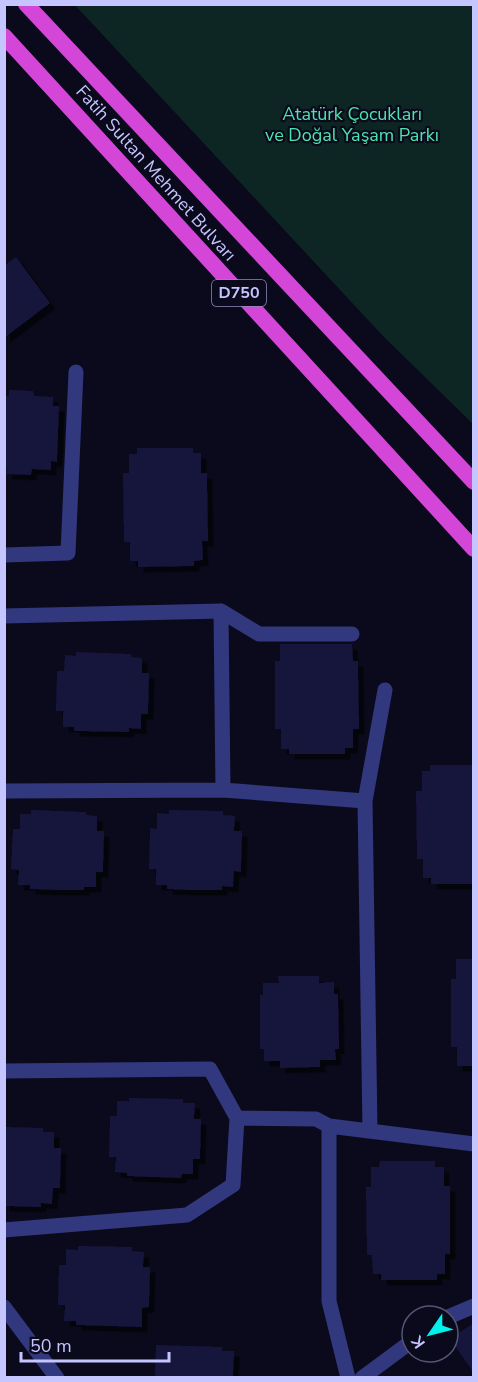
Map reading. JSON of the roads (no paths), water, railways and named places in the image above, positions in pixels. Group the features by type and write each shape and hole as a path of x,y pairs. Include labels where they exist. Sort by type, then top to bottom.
{"highway":[{"name":"Fatih Sultan Mehmet Bulvarı","path":"26,4 474,482"},
{"name":"Fatih Sultan Mehmet Bulvarı","path":"4,36 474,549"}],"street":[{"path":"4,555 68,553 76,372"},
{"path":"221,611 223,790"},
{"path":"4,616 221,611 259,633 352,634"},
{"path":"370,1131 365,801 385,690"},
{"path":"4,790 223,790 365,801"},
{"path":"4,1071 210,1069 237,1118 233,1185 187,1215 4,1230"},
{"path":"237,1118 316,1119 329,1126 474,1144"},
{"path":"329,1126 330,1301 348,1377"},
{"path":"460,1312 474,1306"},
{"path":"4,1307 57,1377"},
{"path":"362,1377 400,1350"}],"park label":[{"name":"Atatürk Çocukları ve Doğal Yaşam Parkı","path":"352,124"}]}
